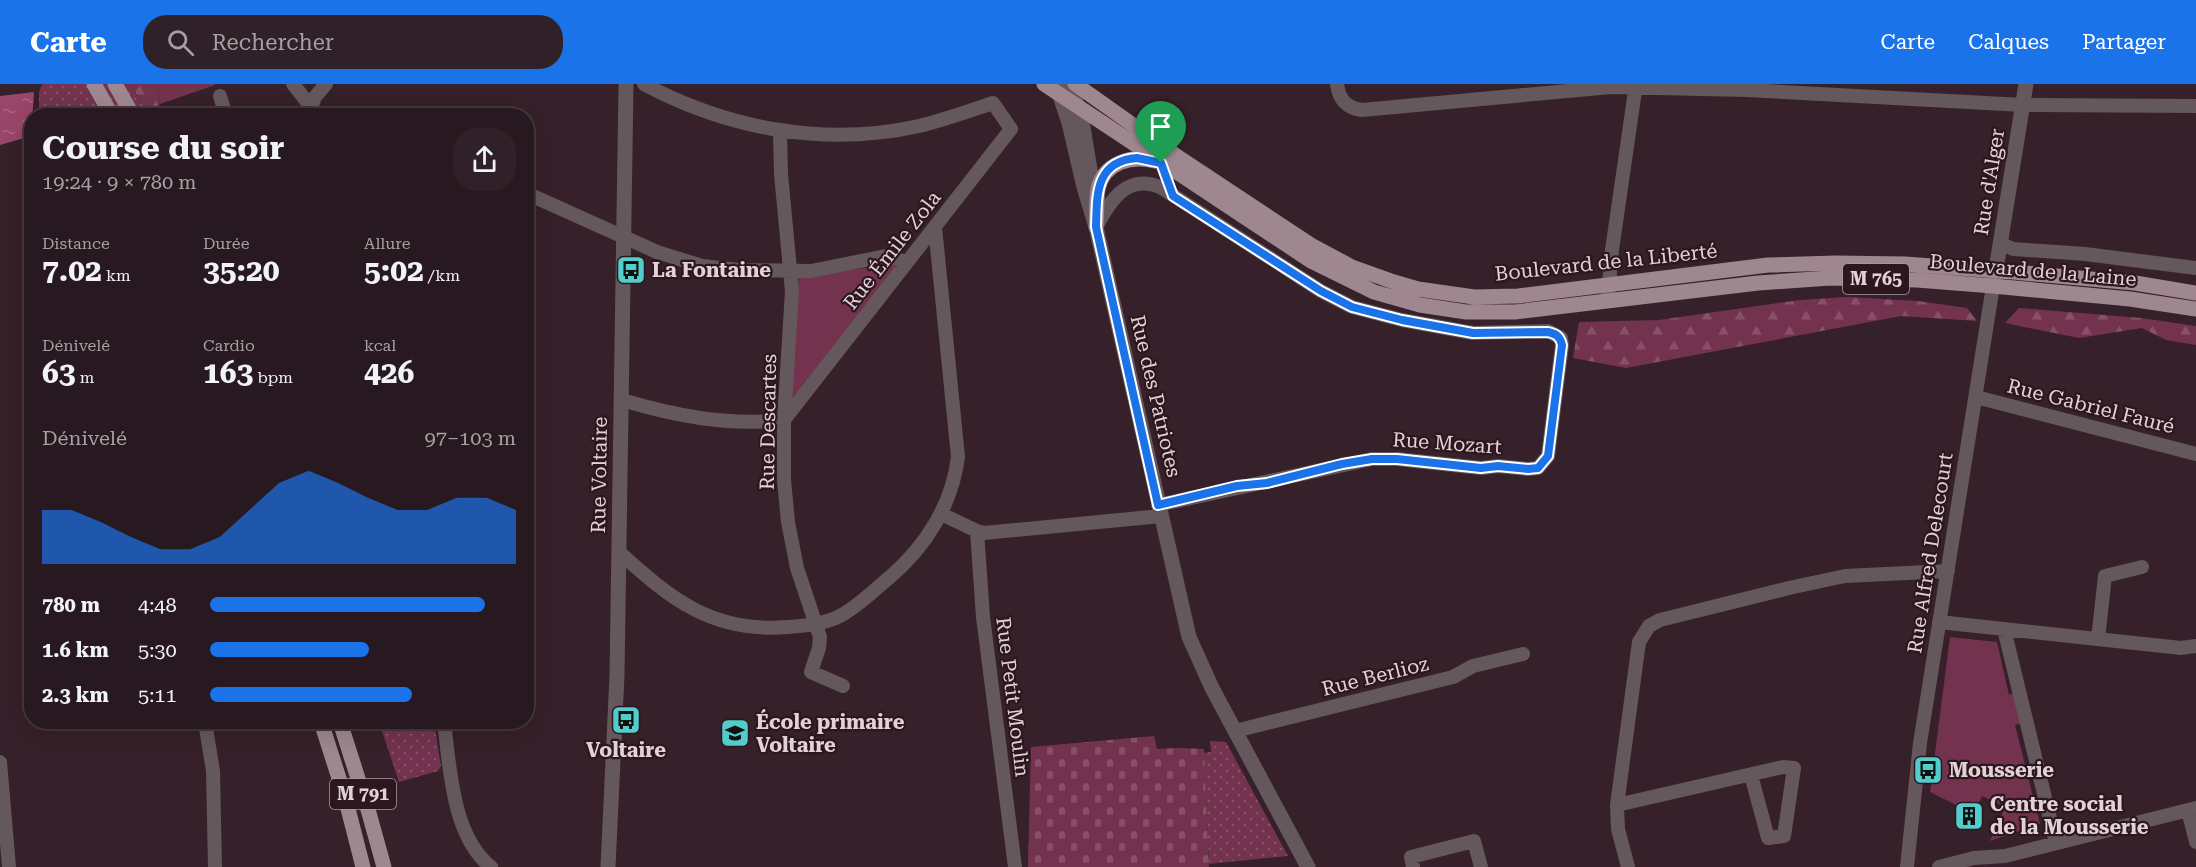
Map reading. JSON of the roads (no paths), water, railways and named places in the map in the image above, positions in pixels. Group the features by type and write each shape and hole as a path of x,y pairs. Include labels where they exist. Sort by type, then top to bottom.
{"main road":[{"path":"94,84 108,108"},
{"path":"115,84 128,108"},
{"name":"M 765","path":"1044,84 1066,86 1078,107"},
{"name":"Boulevard de la Liberté","path":"1066,86 1333,257 1372,275 1418,289 1474,297 1518,296 1768,265"},
{"name":"Boulevard de la Liberté","path":"1078,107 1311,261 1350,282 1396,299 1443,309 1495,313 1608,302 1758,283"},
{"path":"1096,227 1098,189 1103,177 1113,166 1123,160 1137,158 1161,163"},
{"name":"Boulevard de la Laine","path":"1768,265 1871,263 1996,270 2135,283 2196,292"},
{"name":"Boulevard de la Laine","path":"1758,283 1830,278 1900,279 2119,298 2196,309"},
{"name":"M 791","path":"323,729 345,797 363,867"},
{"name":"M 791","path":"342,729 384,867"}],"street":[{"path":"293,84 307,108"},
{"path":"310,108 326,84"},
{"name":"Rue Voltaire","path":"608,867 616,717 626,84"},
{"path":"644,84 678,101 719,117 780,131"},
{"path":"1337,84 1344,102 1354,109 1362,110 1635,86 1726,87 2023,105 2196,106"},
{"name":"Rue d'Alger","path":"1993,286 2026,84"},
{"name":"Rue des Patriotes","path":"1066,86 1069,123 1096,227 1189,638 1197,659 1308,867"},
{"path":"1608,302 1608,285 1635,86"},
{"path":"220,96 224,108"},
{"name":"Rue Émile Zola","path":"780,131 851,134 896,130 937,122 993,103 1011,129 784,420"},
{"name":"Rue des Patriotes","path":"1078,107 1091,170 1096,227"},
{"name":"Rue Descartes","path":"780,131 781,174 792,291 784,420 784,480 788,522 801,584 816,624 820,643 811,672 843,686"},
{"path":"1161,163 1173,196"},
{"path":"1096,227 1112,201 1130,186 1149,184 1173,196"},
{"name":"Rue Mozart","path":"1160,511 1237,486 1267,483 1342,464 1372,459 1397,459 1481,468 1498,466 1538,468 1548,456 1562,345 1561,338 1548,332 1473,333 1402,320 1352,307 1321,291 1173,196"},
{"path":"534,197 666,256 702,266 740,270 791,271 829,268 886,256 906,262"},
{"path":"619,552 667,594 705,615 735,624 760,628 816,624 830,620 846,613 901,567 922,544 941,514 953,483 957,457 935,227"},
{"path":"2000,243 2013,249 2085,254 2196,268"},
{"name":"Rue Alfred Delecourt","path":"1906,867 1920,743 1993,286"},
{"name":"Rue Gabriel Fauré","path":"1976,397 2196,454"},
{"path":"622,400 668,414 713,421 737,423 784,420"},
{"path":"941,514 977,531 993,532 1160,511"},
{"name":"Rue Petit Moulin","path":"977,531 982,617 1015,867"},
{"path":"2098,639 2105,576 2142,567"},
{"path":"1628,867 1618,829 1617,805 1639,642 1653,623 1845,576 1948,572"},
{"path":"1939,622 2181,648 2196,646"},
{"path":"2004,628 2056,843"},
{"name":"Rue Berlioz","path":"1235,731 1453,677 1473,666 1523,654"},
{"path":"206,729 213,771 215,867"},
{"path":"445,729 451,774 463,826 476,852 491,867"},
{"path":"0,762 9,867"},
{"path":"1617,805 1783,766 1794,768 1784,836 1768,838 1751,775"},
{"path":"1939,867 1974,858 2005,856 2192,809 2196,842"},
{"name":"Rue Alfred Delecourt","path":"1912,827 1914,867"},
{"path":"1413,867 1411,857 1474,841 1480,867"}],"water":[{"path":"34,92 33,108 24,108 24,138 0,145 0,96"}],"place":[{"name":"La Fontaine","path":"631,270"},
{"name":"Voltaire","path":"626,720"},
{"name":"École primaire Voltaire","path":"735,733"},
{"name":"Mousserie","path":"1928,770"},
{"name":"Centre social de la Mousserie","path":"1969,816"}]}
